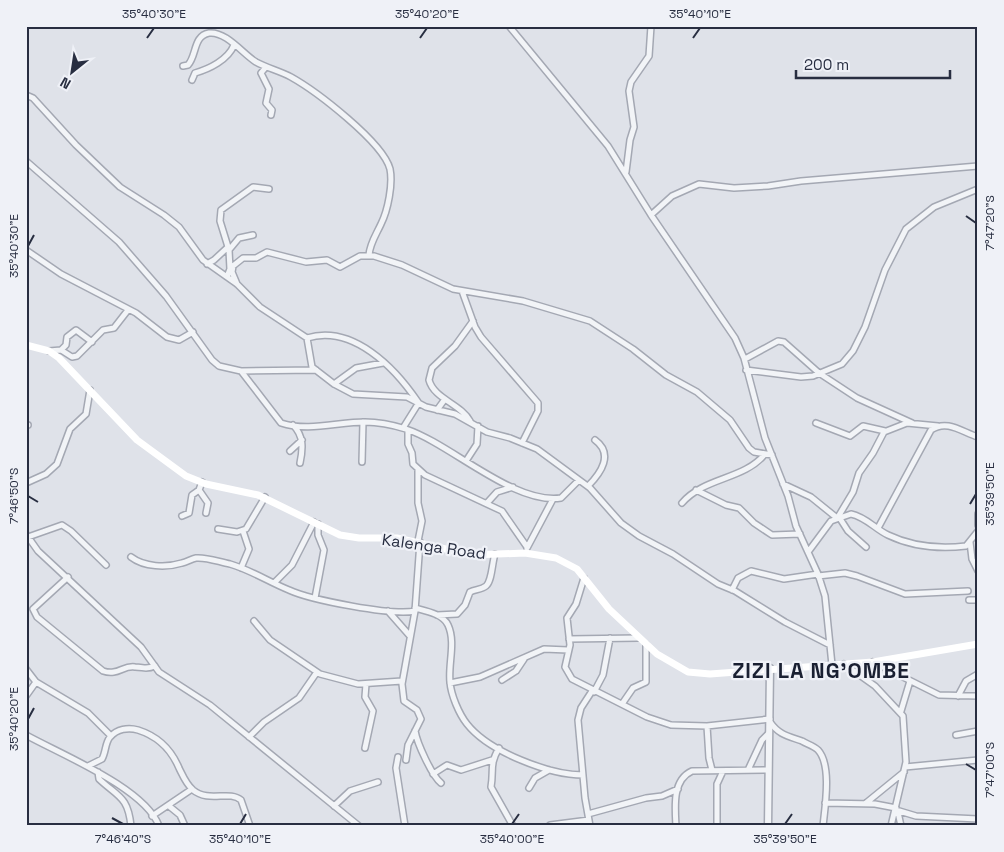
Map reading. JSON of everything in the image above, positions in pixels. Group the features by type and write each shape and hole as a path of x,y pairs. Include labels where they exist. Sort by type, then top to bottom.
{"main road":[{"name":"Kalenga Road","path":"26,345 49,351 68,365 137,440 170,466 202,482 265,497 340,535 354,538 397,538 472,555 526,550 568,562 577,569 609,609 638,638 669,662 688,672 710,674 770,668 873,662 978,644"}],"street":[{"path":"509,26 608,146 626,172 651,215 735,338 745,359 746,370 765,438 825,596 832,665"},
{"path":"626,172 630,140 634,127 629,91 631,82 650,56 651,26"},
{"path":"183,66 188,65 192,61 198,40 204,35 217,33 266,67 288,75 329,103 384,155 391,179 383,221 372,242 369,255"},
{"path":"192,80 196,72 209,68 232,52 234,45"},
{"path":"266,67 261,73 269,89 266,102 272,110 272,115"},
{"path":"26,95 33,98 76,145 120,187 172,220 207,264 237,284 260,307 307,338 312,365 334,384 353,394 406,397 419,404 455,414 487,432 537,449 588,486 622,523 639,536 673,554 718,584 830,645"},
{"path":"26,161 119,242 166,296 216,364 241,371 316,370"},
{"path":"651,215 672,196 700,184 734,188 768,186 801,181 978,166"},
{"path":"227,277 230,269 229,249 220,222 221,210 253,187 269,189"},
{"path":"746,370 801,377 819,373 842,364 853,351 874,307 885,270 906,229 934,207 978,189"},
{"path":"207,264 229,249 239,238 252,235"},
{"path":"26,250 61,274 141,316 171,339 179,340 193,332"},
{"path":"237,284 232,272 233,266 245,258 256,258 267,252 306,262 328,260 340,267 360,256 369,255 402,265 462,291 523,301 590,321 633,349 666,375 697,392 730,420 749,448 754,452 772,455"},
{"path":"462,291 481,337 538,403 538,412 522,443"},
{"path":"49,351 61,350 75,357 104,329 114,328 128,310"},
{"path":"470,422 466,415 431,386 432,368 455,346 473,321"},
{"path":"61,350 66,345 67,337 76,330 92,342"},
{"path":"307,338 320,335 348,340 364,346 398,376 419,404"},
{"path":"745,359 778,341 784,342 819,373 857,398 912,423"},
{"path":"334,384 356,368 384,363"},
{"path":"241,371 279,420 285,424 336,425 363,422 386,424 406,429 513,487 530,494 553,499 561,498 580,480"},
{"path":"26,484 46,474 57,464 70,429 86,414 90,390"},
{"path":"437,410 446,399"},
{"path":"419,404 406,429 408,444 412,453 411,462 432,479 502,510 526,550"},
{"path":"362,462 361,440 363,422"},
{"path":"838,517 853,492 859,473 885,431 899,424 912,423 954,428 977,436"},
{"path":"816,424 850,436 864,426 885,431"},
{"path":"293,425 300,432 302,440 300,463"},
{"path":"466,461 477,444 478,426"},
{"path":"878,528 926,438 931,430 938,426"},
{"path":"290,451 302,440"},
{"path":"588,486 604,464 605,451 595,440"},
{"path":"682,503 696,490 748,468 765,454"},
{"path":"406,760 408,745 420,723 420,715 404,701 402,681 415,609 419,542 422,526 418,503 418,469"},
{"path":"182,516 188,513 192,496 202,482"},
{"path":"783,484 811,497 838,517 848,531 866,547"},
{"path":"488,503 497,492 513,487"},
{"path":"198,490 208,503 206,513"},
{"path":"696,490 726,505 739,508 754,523 772,535 800,534"},
{"path":"218,530 243,531 250,526 265,497"},
{"path":"526,550 553,499"},
{"path":"808,552 831,521 851,514 858,516 888,535 928,547 966,546 978,531"},
{"path":"978,514 978,525"},
{"path":"274,583 292,565 316,523"},
{"path":"315,598 324,550 316,523"},
{"path":"106,564 62,525 27,536 38,551 141,647 164,676 210,705 359,826"},
{"path":"241,568 249,549 243,531"},
{"path":"970,542 972,559 978,571"},
{"path":"437,616 457,614 465,605 472,590 486,586 490,579 491,566 496,554"},
{"path":"131,557 161,566 199,558 241,568 290,591 315,598 404,613 415,609 437,616 447,622 450,634 450,683 457,705 468,725 499,748 549,770 565,774 584,775"},
{"path":"732,590 738,578 752,571 784,579 845,573 905,594 968,591"},
{"path":"68,577 33,609 37,617 103,671 114,673 134,666 146,670 155,666"},
{"path":"584,578 576,604 567,618 569,639 565,662 572,679 658,722 683,726 707,726 770,721"},
{"path":"969,600 978,600"},
{"path":"388,611 410,636"},
{"path":"254,621 270,640 317,672 342,681 366,684 402,681"},
{"path":"589,820 578,738 578,720 581,708 603,675 610,638"},
{"path":"569,639 638,638"},
{"path":"622,704 633,688 646,682 646,645"},
{"path":"450,683 474,679 544,648 568,650"},
{"path":"502,680 516,671 524,658"},
{"path":"873,662 939,695 978,696"},
{"path":"844,664 875,686 901,711 905,723 905,770 897,810 891,826"},
{"path":"768,826 770,668"},
{"path":"26,669 36,682 88,713 111,736"},
{"path":"249,737 271,716 298,698 317,672"},
{"path":"958,696 966,681 978,674"},
{"path":"901,711 910,681"},
{"path":"26,696 36,682"},
{"path":"365,748 374,711 365,697 366,684"},
{"path":"770,721 778,733 811,745 822,755 826,771 823,826"},
{"path":"707,726 709,758 712,770"},
{"path":"88,766 102,758 111,736 130,727 154,737 170,750 184,780 192,789 206,797 238,798 243,805 250,826"},
{"path":"415,731 420,750 440,783"},
{"path":"956,735 978,731"},
{"path":"748,770 762,740 769,733"},
{"path":"26,735 88,766 123,788 152,816 159,826"},
{"path":"499,748 492,760 491,787 513,826"},
{"path":"398,757 396,768 405,826"},
{"path":"433,774 447,765 461,770 492,760"},
{"path":"866,803 905,770 978,760"},
{"path":"529,788 536,778 549,770"},
{"path":"676,826 678,789 681,778 687,773 692,770 768,770"},
{"path":"717,826 717,784 722,770"},
{"path":"98,772 99,779 124,800 128,807 131,826"},
{"path":"334,806 350,791 378,782"},
{"path":"152,816 192,789"},
{"path":"550,825 589,820 646,798 662,796 678,789"},
{"path":"825,803 866,803 916,816 978,819"},
{"path":"169,806 180,815 185,826"},
{"path":"897,810 901,826"}],"district":[{"name":"ZIZI LA NG'OMBE","path":"821,671"}]}
